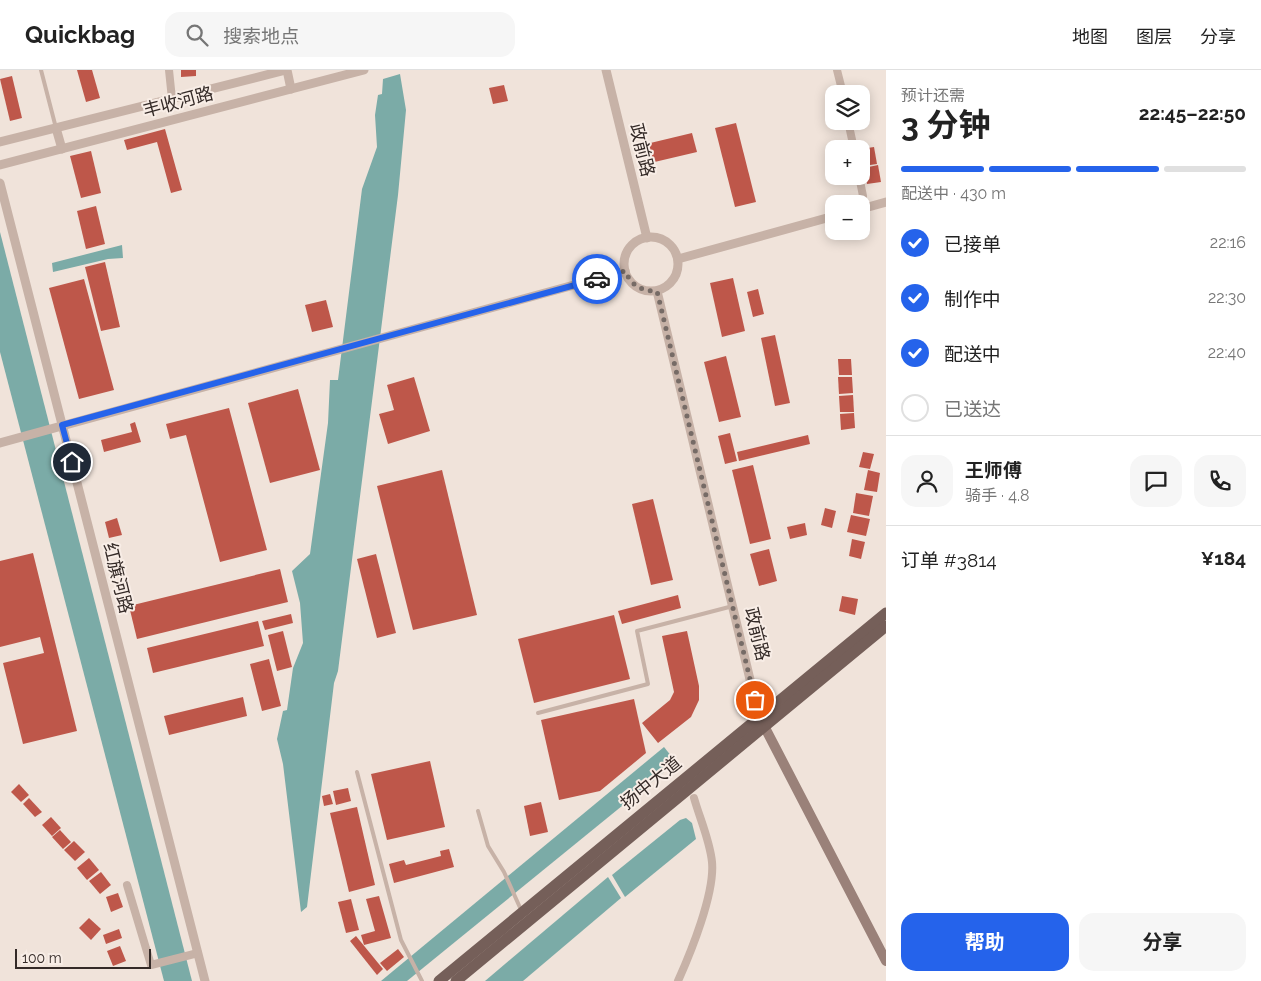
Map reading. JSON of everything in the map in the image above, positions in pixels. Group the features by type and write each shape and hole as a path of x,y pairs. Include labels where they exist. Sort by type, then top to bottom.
{"main road":[{"name":"扬中大道","path":"456,981 762,722 886,613"},
{"name":"扬中大道","path":"439,981 522,912 886,626"},
{"name":"政前路","path":"762,722 886,961"}],"street":[{"path":"169,70 172,99"},
{"path":"0,142 286,70 291,89"},
{"name":"丰收河路","path":"0,165 364,70"},
{"name":"政前路","path":"606,70 647,238"},
{"path":"837,70 841,85"},
{"path":"56,128 62,148"},
{"name":"红旗河路","path":"0,183 59,425 205,981"},
{"path":"870,206 886,202"},
{"path":"678,259 825,218"},
{"path":"647,238 657,238 666,242 674,249 678,259 678,269 674,279 667,287 657,291 647,291 637,287 625,271 625,260 629,250 637,242 647,238"},
{"path":"0,443 59,425 625,271"},
{"name":"政前路","path":"657,291 762,722"},
{"path":"678,981 696,939 713,873 712,860 694,798"},
{"path":"127,884 151,966 198,953"}],"lane":[{"path":"41,70 56,128"},
{"path":"538,712 648,684 637,631 733,606"},
{"path":"357,772 401,940 422,981"},
{"path":"478,811 488,846 504,872 522,912"}],"water":[{"path":"400,74 406,110 398,195 338,671 334,683 307,907 301,912 283,764 277,739 283,711 287,710 293,668 303,643 300,603 292,571 310,554 328,423 330,380 338,380 362,189 377,147 375,115 378,95 382,94 383,79"},
{"path":"0,232 192,981 164,981 0,352"},
{"path":"122,245 123,258 108,259 53,272 52,263"},
{"path":"664,747 676,762 407,981 381,981"},
{"path":"686,818 692,823 696,839 625,897 612,875 680,820"},
{"path":"608,877 621,898 523,981 485,981"}],"building":[{"path":"77,70 92,70 100,98 86,102"},
{"path":"181,70 196,70 196,76 181,77"},
{"path":"12,76 22,118 10,121 0,79"},
{"path":"504,85 508,101 493,104 489,88"},
{"path":"736,123 756,202 735,207 715,128"},
{"path":"165,129 182,190 171,193 157,142 127,150 124,140"},
{"path":"692,133 697,152 646,164 642,145"},
{"path":"874,147 877,164 870,165 870,148"},
{"path":"91,151 101,193 81,198 70,156"},
{"path":"878,165 881,182 870,184 870,167"},
{"path":"96,206 105,244 86,249 77,211"},
{"path":"105,262 120,327 101,331 85,267"},
{"path":"733,278 745,331 722,337 710,283"},
{"path":"84,279 114,390 79,399 49,288"},
{"path":"758,289 764,314 753,317 747,292"},
{"path":"326,300 333,327 312,332 305,305"},
{"path":"775,335 790,403 775,406 761,338"},
{"path":"726,356 741,417 719,422 704,362"},
{"path":"838,359 851,359 852,375 839,375"},
{"path":"414,377 430,431 388,444 379,414 394,410 387,385"},
{"path":"838,377 852,377 853,393 839,394"},
{"path":"298,389 320,470 270,483 248,403"},
{"path":"853,395 854,412 840,412 839,396"},
{"path":"229,408 267,550 220,562 186,435 170,439 166,424"},
{"path":"854,413 855,428 841,430 840,414"},
{"path":"135,422 141,442 104,452 101,440 132,432 130,424"},
{"path":"730,433 737,461 725,464 718,436"},
{"path":"808,435 810,444 739,461 737,452"},
{"path":"863,452 874,454 870,469 859,467"},
{"path":"753,465 771,539 750,544 732,470"},
{"path":"442,470 477,615 413,630 377,486"},
{"path":"868,470 880,473 877,492 864,490"},
{"path":"856,493 873,496 869,516 853,513"},
{"path":"653,499 673,580 651,585 632,504"},
{"path":"825,508 836,511 832,528 821,525"},
{"path":"851,515 870,519 866,536 847,532"},
{"path":"117,518 122,535 109,538 105,522"},
{"path":"805,523 807,535 790,539 787,527"},
{"path":"852,539 865,542 861,559 849,556"},
{"path":"769,549 777,581 759,586 750,554"},
{"path":"33,553 77,731 23,744 3,663 44,653 40,637 0,647 0,561"},
{"path":"376,554 396,633 377,638 357,559"},
{"path":"280,569 288,602 137,639 129,606"},
{"path":"678,595 681,608 622,624 618,611"},
{"path":"842,596 858,599 855,615 839,611"},
{"path":"291,614 293,623 265,630 262,621"},
{"path":"614,615 630,679 534,703 518,639"},
{"path":"258,621 264,646 153,673 147,648"},
{"path":"283,631 292,667 277,671 268,635"},
{"path":"687,631 699,686 699,700 691,717 658,743 642,723 670,700 674,692 662,636"},
{"path":"269,659 281,706 262,711 250,664"},
{"path":"243,697 247,716 169,735 164,716"},
{"path":"634,699 646,753 600,791 559,800 541,720"},
{"path":"430,761 445,827 387,840 371,774"},
{"path":"19,784 29,795 21,802 11,792"},
{"path":"348,788 351,801 336,805 333,791"},
{"path":"330,794 333,804 324,806 322,796"},
{"path":"29,798 42,812 35,817 23,804"},
{"path":"541,802 548,832 530,836 524,806"},
{"path":"357,807 375,885 349,892 330,813"},
{"path":"51,817 61,828 52,836 42,825"},
{"path":"60,830 71,842 63,849 52,837"},
{"path":"74,841 85,852 75,861 64,850"},
{"path":"449,849 454,867 394,883 389,864 404,860 406,865 441,856 440,851"},
{"path":"89,858 99,870 87,880 77,868"},
{"path":"101,872 111,885 100,894 89,881"},
{"path":"118,893 123,907 111,912 106,897"},
{"path":"379,896 391,938 364,945 361,935 375,931 366,899"},
{"path":"351,899 359,930 346,933 338,902"},
{"path":"89,918 101,929 91,940 79,928"},
{"path":"119,929 122,938 106,944 103,935"},
{"path":"356,936 383,969 377,975 350,941"},
{"path":"120,946 126,961 113,966 107,951"},
{"path":"398,949 404,957 387,971 380,963"}],"way so far":[{"path":"597,279 625,271 637,287 647,291 657,291 755,700"}],"route":[{"path":"72,462 62,425 597,279"}]}
